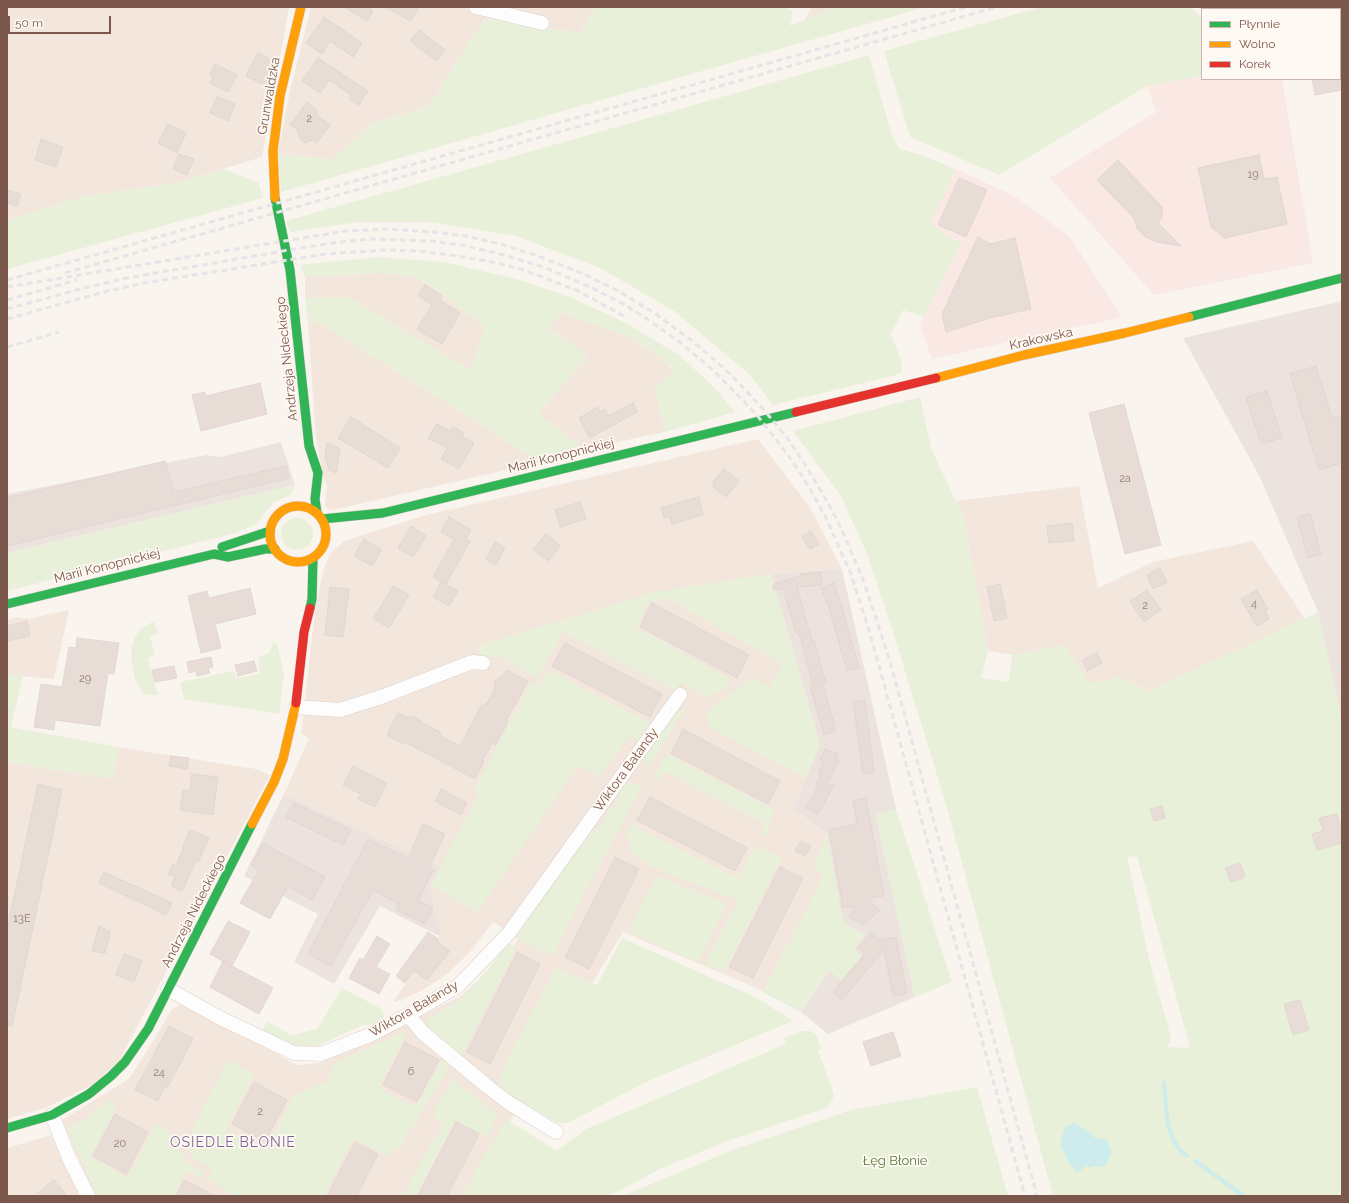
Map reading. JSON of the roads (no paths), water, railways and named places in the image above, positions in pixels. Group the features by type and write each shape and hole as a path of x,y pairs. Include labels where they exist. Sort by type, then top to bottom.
{"street":[{"name":"Grunwaldzka","path":"290,270 274,192 273,151 280,96 301,7"},
{"path":"476,7 542,23"},
{"name":"Andrzeja Nideckiego","path":"290,270 310,446 318,473 315,499 319,516"},
{"name":"Krakowska","path":"746,424 1024,355 1125,334 1239,303 1342,278"},
{"name":"Marii Konopnickiej","path":"319,516 328,519 383,513 746,424"},
{"name":"Andrzeja Nideckiego","path":"306,466 310,446"},
{"path":"297,503 319,516 326,530 326,537 324,546 313,558 295,565 280,555 271,544 270,531 275,518 281,512 297,503"},
{"name":"Marii Konopnickiej","path":"356,525 383,513"},
{"name":"Marii Konopnickiej","path":"7,604 214,554 224,546 270,531"},
{"path":"326,537 336,532"},
{"name":"Marii Konopnickiej","path":"214,554 228,557 265,549 275,549"},
{"name":"Andrzeja Nideckiego","path":"7,1128 52,1115 89,1094 125,1062 148,1029 274,782 288,743 296,707 304,632 312,600 313,558"},
{"name":"Andrzeja Nideckiego","path":"302,604 304,632"},
{"path":"296,707 340,710 384,696 472,662 483,663"},
{"name":"Wiktora Bałandy","path":"168,989 220,1018 294,1053 321,1054 370,1035 408,1015 458,986 509,933 680,695"},
{"path":"408,1015 423,1034 488,1087 509,1103 556,1132"},
{"path":"52,1115 88,1196"}],"water":[{"path":"1075,1123 1091,1133 1095,1138 1107,1139 1112,1153 1105,1166 1094,1166 1089,1168 1087,1165 1077,1173 1068,1161 1060,1144 1067,1126"}],"waterway":[{"path":"1164,1083 1168,1126 1173,1139 1180,1150 1187,1156"},
{"path":"1195,1161 1244,1196"}],"railway":[{"path":"7,280 966,7"},
{"path":"65,273 997,7"},
{"path":"7,287 345,231 387,229 434,232 465,236 501,244 538,256 584,274 620,292 656,314 716,361 764,410 788,439 827,501 840,526 864,582 889,658 1037,1196"},
{"path":"7,309 127,278 306,247 370,239 430,241 462,245 504,255 543,267 588,286 622,303 647,319 682,344 713,370 756,414 793,462 825,516 851,574 871,637 1025,1196"},
{"path":"7,319 100,293 144,283 325,254 384,250 418,251 451,255 521,269 576,290 624,316"},
{"path":"7,300 77,280"},
{"path":"7,347 59,332"}],"district":[{"name":"OSIEDLE BŁONIE","path":"233,1143"}],"park label":[{"name":"Łęg Błonie","path":"895,1161"}]}
